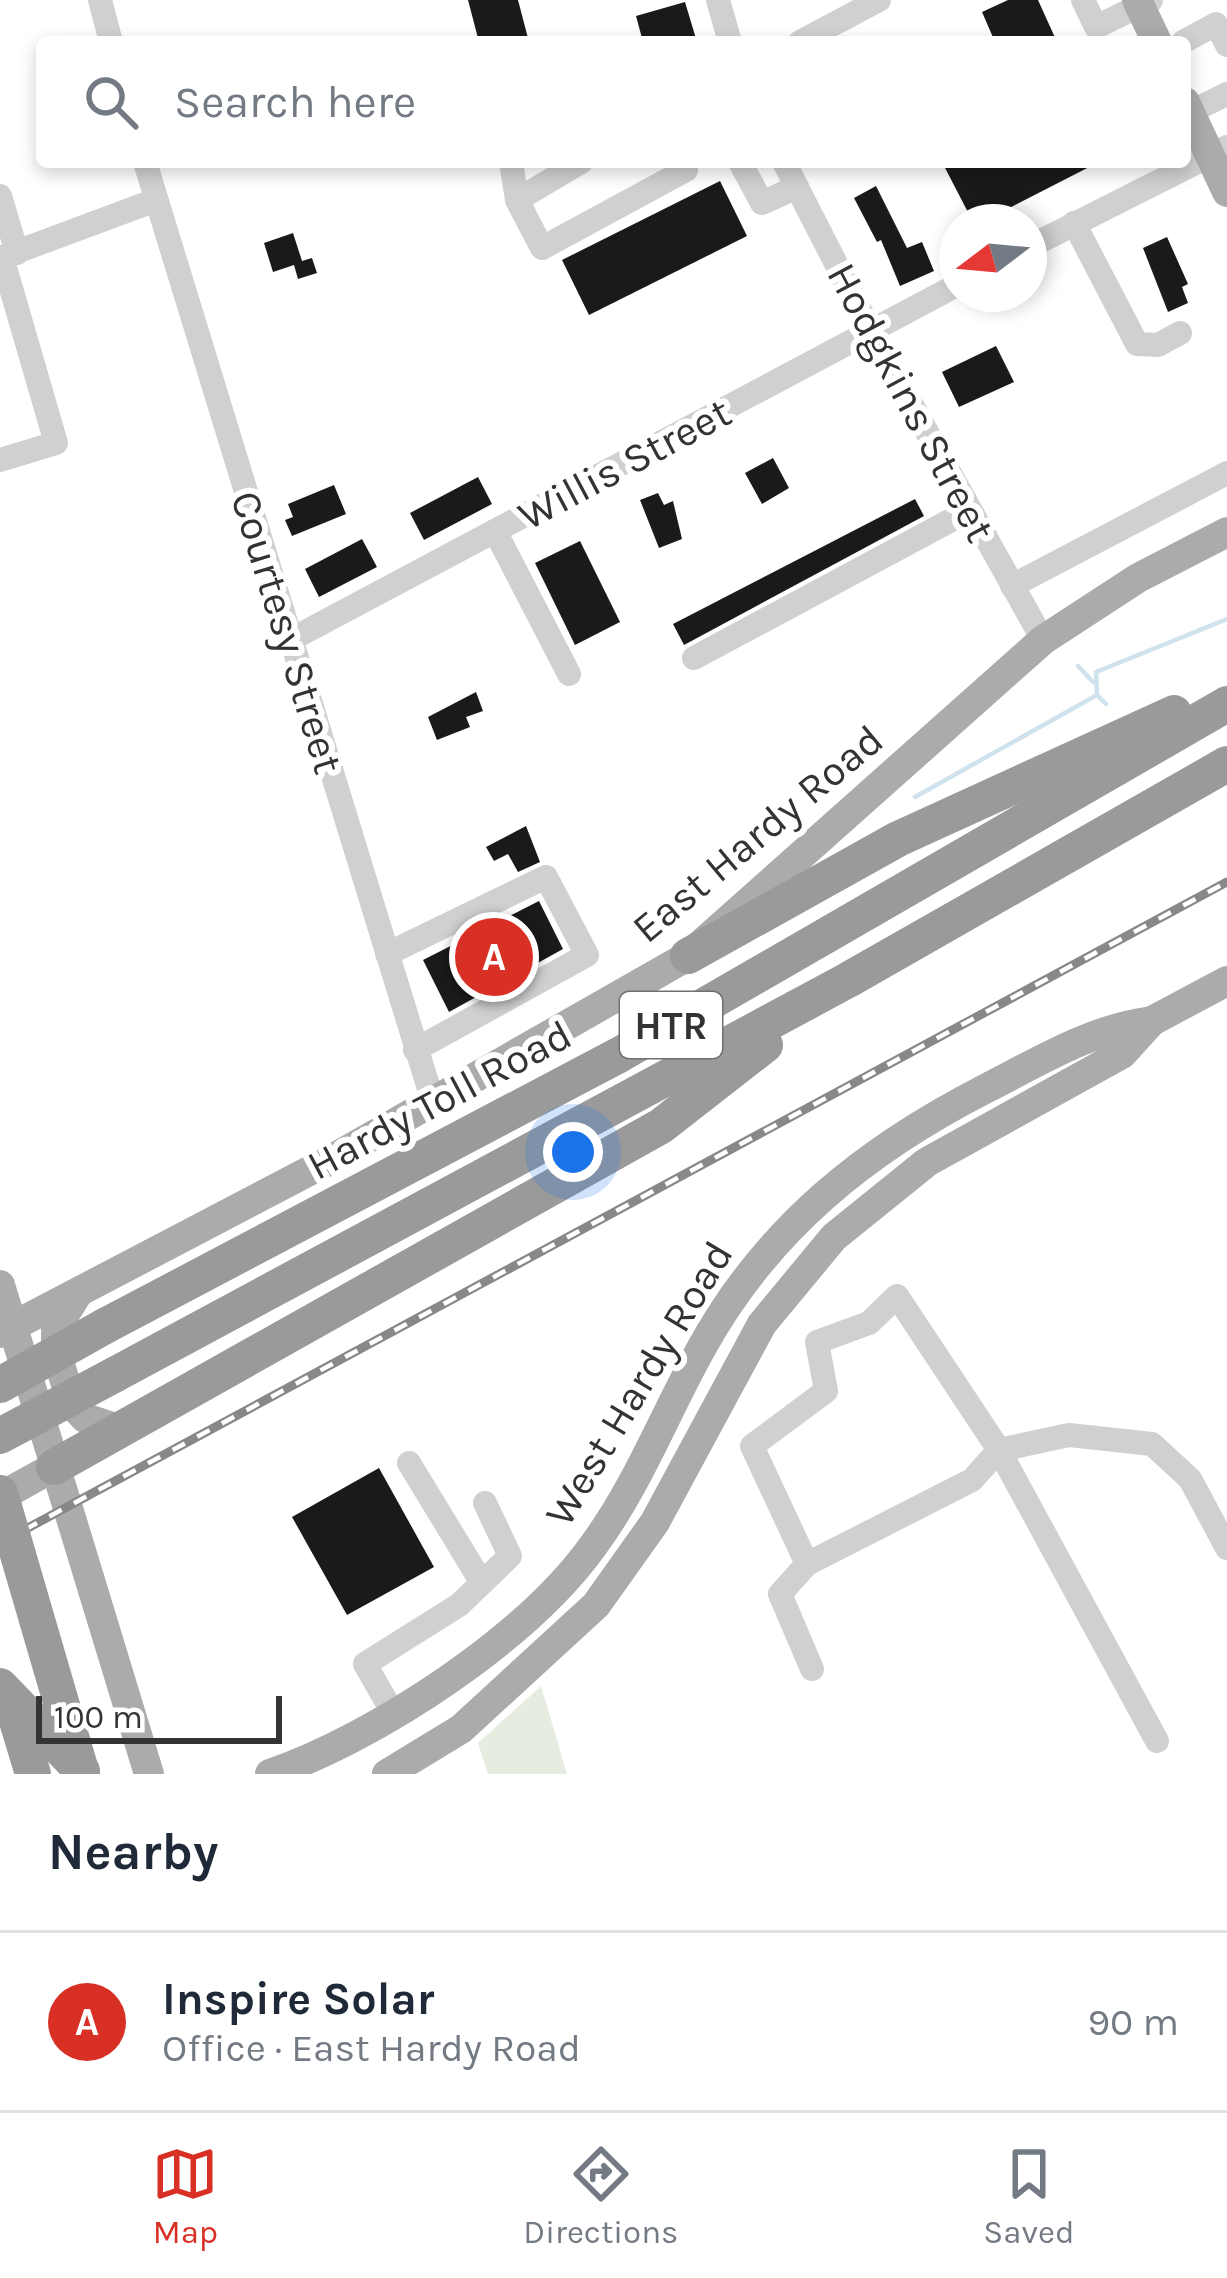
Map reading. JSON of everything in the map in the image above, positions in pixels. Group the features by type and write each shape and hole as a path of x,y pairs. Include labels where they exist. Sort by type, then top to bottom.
{"highway":[{"path":"688,956 898,839 1227,689"},
{"name":"Hardy Toll Road","path":"0,1385 619,1055 1227,704"},
{"name":"HTR","path":"0,1436 848,980 1227,764"},
{"path":"54,1467 661,1126 848,980"},
{"path":"0,1495 83,1774"},
{"path":"0,1663 34,1774"},
{"path":"0,1686 83,1774"}],"main road":[{"path":"1142,2 1155,36"},
{"path":"1191,113 1219,152 1227,192"},
{"name":"East Hardy Road","path":"6,1330 433,1102 688,956 1043,640 1138,578 1227,532"},
{"name":"West Hardy Road","path":"390,1773 461,1729 596,1605 631,1563 762,1324 834,1237 927,1162 1121,1054 1152,1021 1227,981"},
{"name":"West Hardy Road","path":"270,1774 393,1713 488,1653 592,1548 703,1346 767,1249 810,1203 923,1121 1108,1027 1152,1021"},
{"path":"857,1169 869,1205"},
{"path":"0,1285 6,1330 54,1467 149,1774"},
{"path":"78,1293 56,1328 61,1369 72,1404 86,1418 121,1430"},
{"path":"0,1495 54,1467"},
{"path":"488,1653 508,1686"}],"street":[{"path":"100,0 110,36"},
{"path":"718,0 728,36"},
{"path":"811,36 880,0"},
{"path":"1083,0 1096,26 1142,2"},
{"path":"1191,38 1216,24 1227,45"},
{"path":"1191,106 1227,94"},
{"path":"1191,166 1219,152"},
{"name":"Courtesy Street","path":"147,168 433,1102"},
{"path":"512,168 517,200 542,248 685,168"},
{"path":"517,200 571,168"},
{"path":"743,168 762,203 796,187"},
{"name":"Hodgkins Street","path":"787,168 870,330 1043,640"},
{"path":"1047,237 1186,168"},
{"path":"0,196 6,256 56,443 0,460"},
{"path":"6,256 156,200"},
{"path":"1074,223 1137,344 1158,345 1180,333"},
{"name":"Willis Street","path":"290,640 939,294"},
{"path":"1012,586 1227,472"},
{"path":"694,658 970,510"},
{"path":"495,531 569,674"},
{"path":"387,954 546,877 586,955 415,1051"},
{"path":"807,1564 752,1446 826,1391 818,1342 869,1323 897,1297 1000,1450 1157,1741"},
{"path":"812,1669 780,1594 807,1564 972,1480 1000,1450 1069,1435 1152,1444 1190,1479 1227,1548"},
{"path":"409,1463 482,1582"},
{"path":"393,1713 365,1664 459,1605 510,1556 485,1503"}],"shaded area":[{"path":"541,1686 567,1774 488,1774 478,1743"}],"building":[{"path":"468,0 518,0 527,36 477,36"},
{"path":"1008,0 1038,0 1054,36 992,36 982,12"},
{"path":"685,2 695,36 641,36 636,16"},
{"path":"945,168 1087,168 1017,204 964,204"},
{"path":"720,181 747,236 589,315 562,260"},
{"path":"876,186 907,248 922,242 934,271 900,286 881,240 877,242 854,198"},
{"path":"293,233 302,261 312,258 317,273 298,279 294,265 273,272 264,243"},
{"path":"1167,237 1188,284 1182,287 1188,303 1168,312 1143,248"},
{"path":"996,346 1014,382 959,407 942,372"},
{"path":"773,458 789,488 762,504 745,473"},
{"path":"478,477 492,504 424,540 410,513"},
{"path":"334,485 346,514 292,536 285,520 293,517 288,504"},
{"path":"658,493 664,505 673,501 682,539 659,548 640,500"},
{"path":"915,499 924,516 684,645 673,624"},
{"path":"362,539 377,567 319,597 305,569"},
{"path":"580,541 620,622 575,645 535,563"},
{"path":"476,692 483,711 466,717 470,727 437,740 428,717"},
{"path":"526,826 540,862 518,872 508,854 494,861 486,847"},
{"path":"539,901 563,949 449,1012 423,960"},
{"path":"379,1468 434,1567 347,1615 292,1517"}],"waterway":[{"path":"1106,704 1097,695 1096,672 1227,619"},
{"path":"1078,666 1093,682"},
{"path":"915,797 1097,695"}],"railway":[{"path":"0,1543 1227,882"}],"place":[{"name":"Inspire Solar","path":"494,957"}]}
